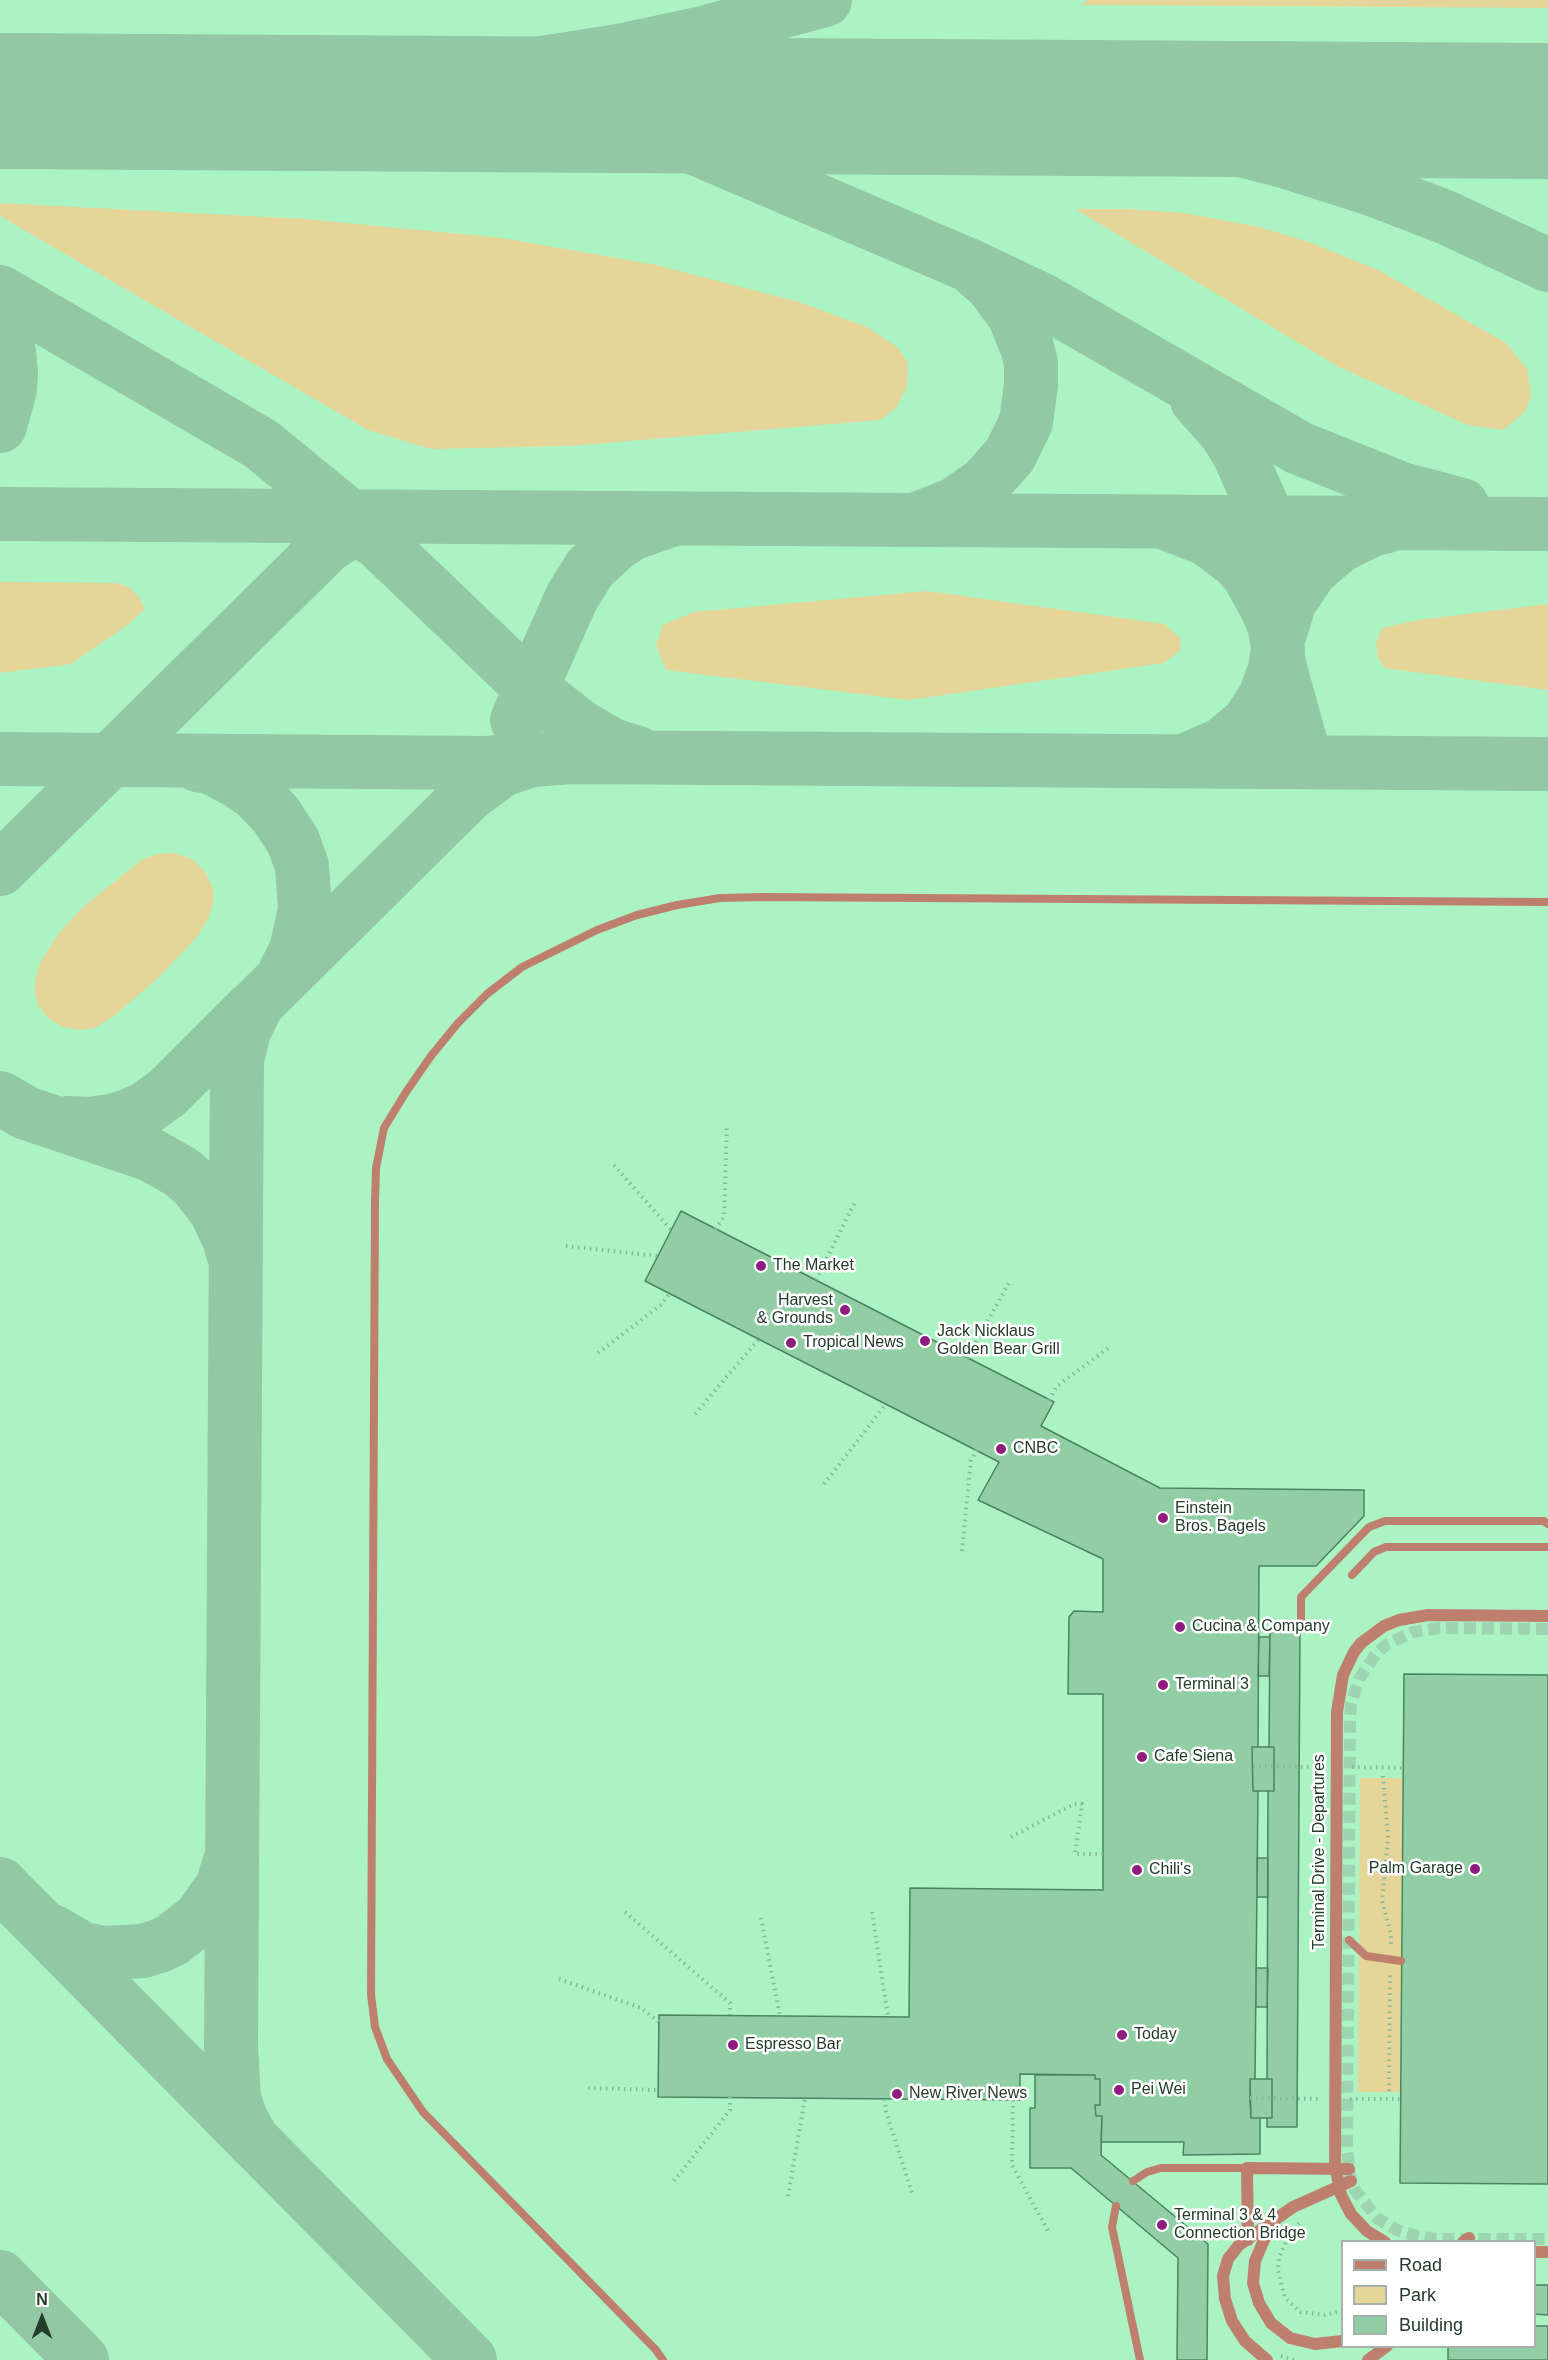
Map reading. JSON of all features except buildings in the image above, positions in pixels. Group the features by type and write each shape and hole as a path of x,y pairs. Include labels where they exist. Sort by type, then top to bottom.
{"street":[{"name":"Terminal Drive - Departures","path":"1382,2240 1367,2231 1351,2214 1341,2195 1335,2165 1337,1712 1343,1675 1361,1643 1384,1626 1399,1620 1428,1615 1548,1616"},
{"path":"1248,2240 1247,2168 1350,2175 1278,2218 1248,2240 1239,2245 1228,2259 1223,2276 1225,2299 1232,2321 1245,2341 1267,2360"},
{"path":"1278,2218 1264,2240 1255,2261 1253,2283 1259,2303 1271,2323 1290,2338 1315,2344 1341,2341"},
{"path":"1368,2360 1384,2348"}],"lane":[{"path":"663,2360 656,2350 423,2112 387,2059 375,2026 370,1994 375,1190 376,1168 384,1128 431,1056 458,1023 487,994 522,967 597,930 637,915 677,905 720,898 762,897 1548,902"},
{"path":"1301,1623 1301,1597 1369,1527 1385,1521 1544,1521 1548,1524"},
{"path":"1352,1575 1374,1552 1386,1547 1548,1547"},
{"path":"1348,1940 1366,1956 1401,1961"},
{"path":"1133,2181 1147,2172 1161,2168 1247,2168"},
{"path":"1116,2206 1112,2227 1140,2360"}],"path":[{"path":"715,1229 724,1217 727,1125"},
{"path":"614,1165 671,1230"},
{"path":"816,1280 855,1202"},
{"path":"566,1246 658,1256"},
{"path":"967,1358 1010,1281"},
{"path":"598,1353 662,1304 670,1293"},
{"path":"695,1414 759,1339"},
{"path":"1049,1400 1057,1386 1111,1346"},
{"path":"824,1484 886,1404"},
{"path":"962,1551 971,1460 977,1450"},
{"path":"1383,1776 1388,1838 1382,1901 1391,1934 1389,2091"},
{"path":"1011,1837 1074,1804 1082,1804 1074,1854 1103,1854"},
{"path":"625,1912 730,2003 730,2015"},
{"path":"872,1912 888,2017"},
{"path":"761,1918 780,2016"},
{"path":"559,1979 641,2008 659,2022"},
{"path":"588,2088 658,2090"},
{"path":"674,2181 730,2110 730,2097"},
{"path":"788,2196 805,2098"},
{"path":"885,2099 886,2112 913,2196"},
{"path":"1013,2100 1012,2165 1048,2230"},
{"path":"1305,2215 1287,2240 1279,2257 1278,2271 1285,2298 1300,2312 1325,2315 1341,2311"}],"shaded area":[{"path":"0,0 1548,0 1548,2360 0,2360"}],"green space":[{"path":"1088,0 1548,0 1548,8 1081,5"},
{"path":"0,203 305,219 502,238 656,265 799,302 867,327 897,347 908,363 907,386 897,407 880,420 569,446 431,449 368,430 0,216"},
{"path":"1075,209 1128,209 1184,213 1259,227 1309,242 1378,270 1506,343 1527,369 1531,396 1524,413 1503,430 1468,425 1339,367"},
{"path":"0,582 116,583 129,587 139,597 145,609 126,626 71,664 0,673"},
{"path":"927,591 1164,624 1180,638 1180,650 1164,663 909,700 666,670 656,645 663,625 694,612"},
{"path":"1548,604 1548,690 1384,668 1378,657 1376,643 1382,628 1418,620"},
{"path":"174,853 192,859 205,872 213,888 213,902 209,917 197,937 158,978 115,1015 95,1028 80,1030 63,1027 48,1018 38,1005 35,979 40,963 59,933 82,908 143,859 157,854"},
{"path":"1360,1778 1403,1778 1400,2092 1358,2092"}],"taxiway":[{"path":"49,101 395,81 478,73 619,51 699,34 825,0"},
{"path":"594,105 966,264 1042,300 1299,448 1402,489 1462,505"},
{"path":"937,107 1097,122 1226,146 1284,161 1369,188 1445,217 1548,265"},
{"path":"922,517 955,504 985,483 1010,455 1026,422 1031,385 1031,363 1027,347 1014,315 992,285 978,273"},
{"path":"0,292 261,444 360,525"},
{"path":"0,321 9,352 11,373 10,389 0,426"},
{"path":"1197,400 1227,434 1239,454 1264,510 1272,537 1276,568 1278,661 1306,762"},
{"path":"0,514 1548,524"},
{"path":"330,519 357,529 377,541 532,689 581,727 612,745 638,753"},
{"path":"0,869 326,547 350,531 383,520"},
{"path":"517,720 572,597 590,568 631,534 668,521"},
{"path":"1171,525 1207,539 1236,561 1248,574 1267,608 1275,628 1278,648 1275,669 1265,697 1248,723 1223,744 1184,761"},
{"path":"1280,633 1290,601 1311,570 1339,546 1371,530 1387,526"},
{"path":"253,2141 241,2119 234,2099 231,2047 237,1060 244,1031 257,1004 468,795 502,770 532,760 572,757 1548,764"},
{"path":"0,759 486,763 522,760"},
{"path":"197,765 210,767 255,793 276,815 293,841 302,866 305,910 296,950 284,974"},
{"path":"67,1123 90,1124 111,1121 146,1108 167,1093 251,1009"},
{"path":"0,1098 26,1113 151,1155 181,1172 195,1184 216,1211 233,1253"},
{"path":"52,1931 83,1949 106,1953 143,1951 159,1946 172,1940 200,1918 222,1887 230,1861"},
{"path":"0,1884 470,2360"},
{"path":"0,2277 82,2360"}],"runway":[{"path":"0,101 1548,111"}],"tunnel":[{"path":"1548,1629 1440,1628 1413,1632 1387,1644 1376,1654 1359,1679 1351,1704 1350,1718 1347,2149 1351,2181 1355,2190 1378,2219 1397,2230 1436,2239 1548,2239"}],"place":[{"name":"The Market","path":"761,1266"},
{"name":"Harvest & Grounds","path":"845,1310"},
{"name":"Jack Nicklaus Golden Bear Grill","path":"925,1341"},
{"name":"Tropical News","path":"791,1343"},
{"name":"CNBC","path":"1001,1449"},
{"name":"Einstein Bros. Bagels","path":"1163,1518"},
{"name":"Cucina & Company","path":"1180,1627"},
{"name":"Terminal 3","path":"1163,1685"},
{"name":"Cafe Siena","path":"1142,1757"},
{"name":"Palm Garage","path":"1475,1869"},
{"name":"Chili's","path":"1137,1870"},
{"name":"Today","path":"1122,2035"},
{"name":"Espresso Bar","path":"733,2045"},
{"name":"Pei Wei","path":"1119,2090"},
{"name":"New River News","path":"897,2094"},
{"name":"Terminal 3 & 4 Connection Bridge","path":"1162,2225"}]}
